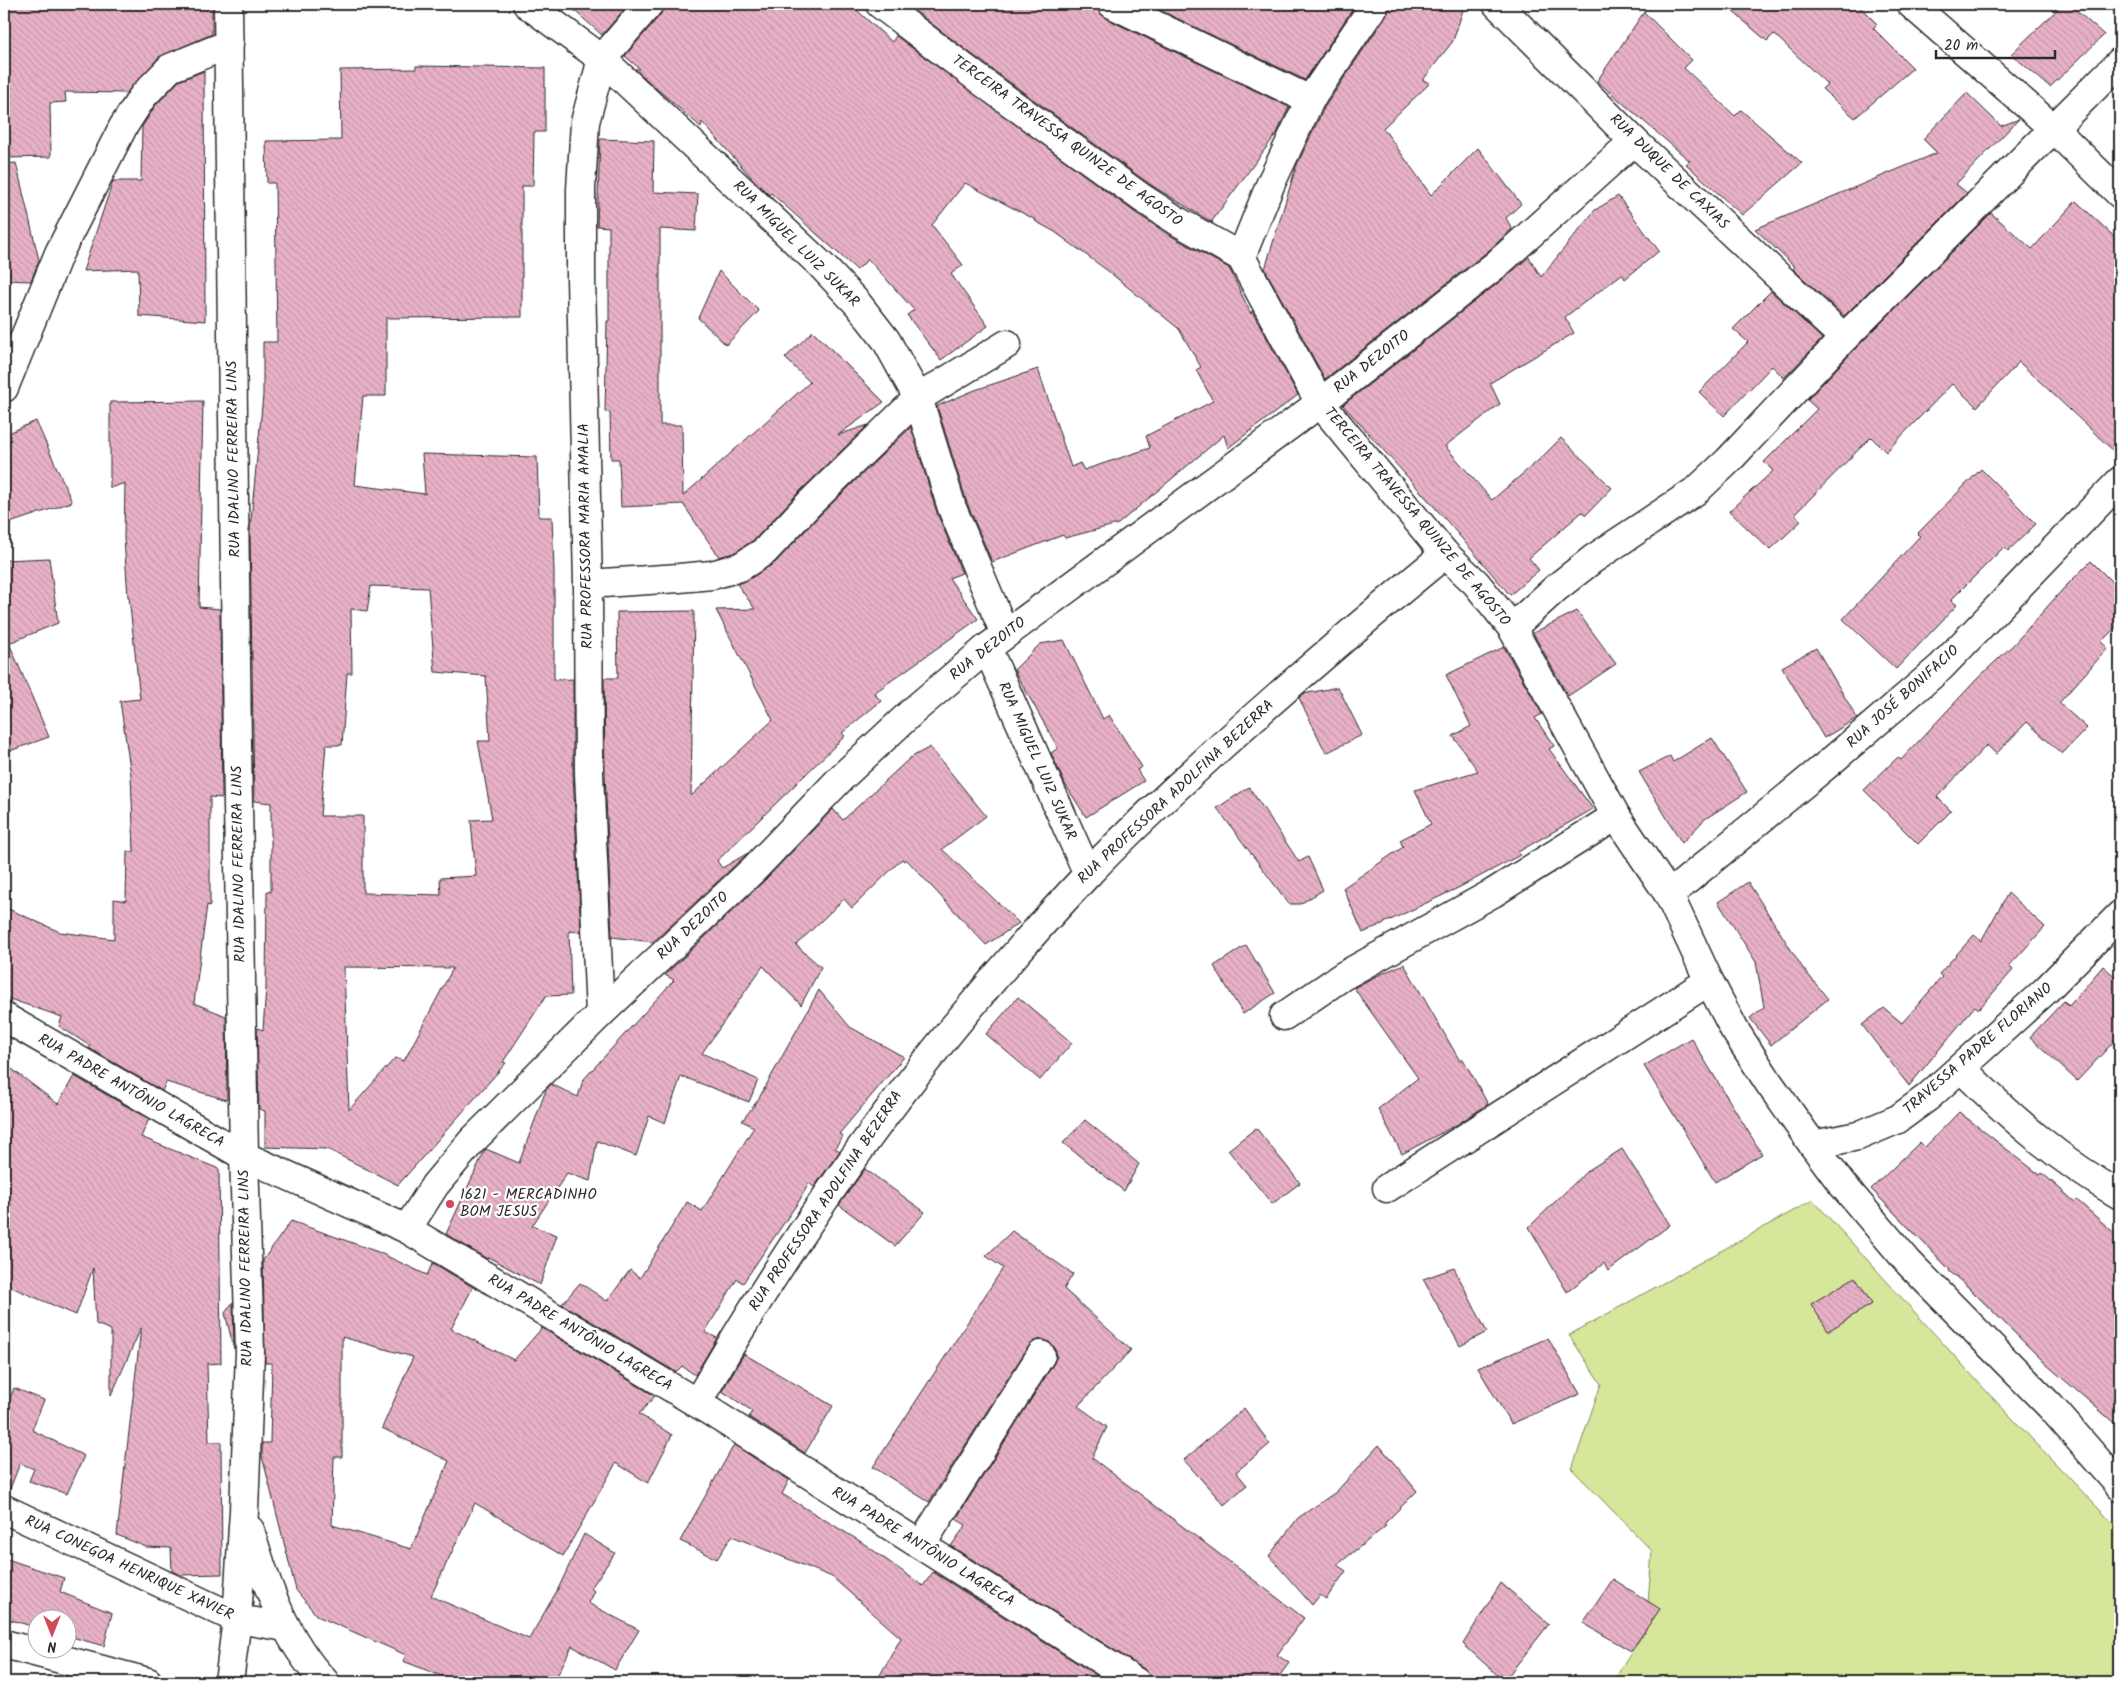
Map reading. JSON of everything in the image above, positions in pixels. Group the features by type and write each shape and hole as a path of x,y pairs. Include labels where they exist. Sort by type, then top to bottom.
{"street":[{"name":"RUA IDALINO FERREIRA LINS","path":"228,4 237,755 244,1156 250,1352 244,1512 237,1619 229,1682"},
{"name":"RUA MIGUEL LUIZ SUKAR","path":"527,4 602,59 821,265 858,304 886,340 918,398 996,641 1088,874"},
{"path":"602,59 649,4"},
{"name":"TERCEIRA TRAVESSA QUINZE DE AGOSTO","path":"880,4 992,89 1142,198 1179,222 1241,257 1320,403 1445,554 1476,583 1512,628 1616,816 1669,895 1708,981 1749,1052 1813,1145 1842,1184 1909,1263 2050,1406 2120,1486"},
{"path":"1112,4 1310,100"},
{"path":"1241,257 1271,183 1310,100 1375,4"},
{"name":"RUA DUQUE DE CAXIAS","path":"1497,4 1634,141 1844,338"},
{"path":"1911,4 2054,129 2120,194"},
{"path":"4,388 58,253 123,127 143,96 170,68 229,44"},
{"name":"RUA PROFESSORA MARIA AMALIA","path":"600,1014 589,773 588,584 581,279 581,189 584,122 602,59"},
{"path":"1512,628 1556,588 1593,559 1697,490 1734,455 1844,338 2120,62"},
{"name":"RUA DEZOITO","path":"407,1229 435,1185 472,1141 600,1014 754,869 842,777 914,710 996,641 1320,403 1497,264 1634,141"},
{"path":"588,584 679,578 712,574 740,567 765,551 918,398 1006,344"},
{"name":"RUA JOSÉ BONIFACIO","path":"1669,895 1942,667 2120,481"},
{"name":"RUA PROFESSORA ADOLFINA BEZERRA","path":"697,1403 742,1323 842,1172 892,1103 984,989 1088,874 1154,808 1359,624 1445,554"},
{"path":"1284,1016 1343,976 1493,893 1616,816"},
{"name":"TRAVESSA PADRE FLORIANO","path":"1813,1145 1858,1136 1898,1119 1928,1097 2045,991 2120,915"},
{"path":"1387,1188 1708,981"},
{"name":"RUA PADRE ANTÔNIO LAGRECA","path":"4,1017 244,1156 407,1229 697,1403 1136,1682"},
{"path":"1961,1068 2006,1112 2044,1144 2088,1177 2120,1195"},
{"path":"921,1545 1041,1355"},
{"name":"RUA CONEGOA HENRIQUE XAVIER","path":"4,1509 237,1619 286,1627"},
{"path":"244,1512 261,1569 274,1602 300,1651 325,1682"},
{"path":"4,1644 148,1682"}],"green space":[{"path":"1813,1200 1989,1394 2120,1531 2120,1682 1613,1682 1646,1629 1652,1551 1572,1469 1601,1384 1569,1335"}],"building":[{"path":"4,4 212,4 212,34 159,57 127,93 65,92 66,102 50,103 51,157 4,158"},
{"path":"567,4 629,4 602,35"},
{"path":"664,4 850,4 892,42 896,36 1133,211 1171,236 1229,268 1251,314 1252,311 1298,395 1228,448 1224,435 1118,524 1065,538 1063,535 992,562 967,503 937,406 975,390 1038,369 1071,467 1080,463 1084,470 1150,448 1146,436 1213,401 1196,370 1201,367 1179,329 1108,271 1055,232 965,183 932,225 963,265 951,274 988,326 941,360 907,315 914,310 868,259 857,270 771,193 769,195 702,122 701,127 635,69 640,69 625,56 661,14"},
{"path":"915,4 1097,4 1099,12 1105,18 1289,107 1277,133 1212,221 1213,223 1151,185 1001,76 912,9"},
{"path":"1147,4 1356,4 1305,80"},
{"path":"1390,4 1465,4 1453,41 1423,80 1430,83 1383,128 1431,195 1478,148 1521,204 1506,218 1512,229 1487,252 1325,379 1265,269 1296,167 1324,108 1388,13"},
{"path":"1724,4 1857,4 1877,24 1873,28 1913,68 1855,118 1822,89 1827,84 1774,34 1767,41"},
{"path":"2063,4 2069,4 2104,35 2050,87 2011,54"},
{"path":"1644,12 1692,60 1684,68 1735,116 1741,110 1802,163 1742,215 1686,164 1690,161 1597,81"},
{"path":"416,66 545,68 545,132 534,132 533,186 522,186 522,317 386,318 386,396 363,396 355,485 425,494 422,454 537,457 539,517 552,517 554,680 573,679 573,774 581,932 569,931 571,995 546,996 503,1062 506,1063 398,1185 327,1149 265,1147 265,1111 259,1109 257,1028 263,1030 266,988 267,891 271,892 271,803 254,801 250,530 263,395 263,342 277,342 275,183 267,183 266,141 341,140 340,70 416,69","holes":["371,586 428,588 435,672 486,676 490,741 478,741 492,819 471,820 476,876 440,878 441,895 363,893 363,816 320,816 326,745 342,745 347,673 352,673 351,609 367,611","344,967 453,968 404,1061 395,1058 349,1110"]},
{"path":"204,71 205,321 139,316 138,269 83,271 113,181 141,181 142,127 155,106 179,81"},
{"path":"1967,93 2001,126 2019,119 1956,184 1967,193 1844,316 1793,269 1795,267 1755,229 1937,153 1923,139"},
{"path":"600,139 654,141 653,192 698,194 696,231 660,229 660,425 682,425 683,496 810,382 785,358 813,331 884,402 838,435 868,425 797,494 755,539 734,553 719,557 683,504 621,507 619,459 611,459 610,412 605,412 607,321 609,321 609,227 597,226"},
{"path":"16,163 39,260 31,281 4,280 4,164"},
{"path":"1618,196 1659,251 1625,279 1622,274 1565,317 1574,333 1490,383 1500,404 1445,446 1492,500 1540,459 1561,438 1612,488 1586,515 1582,512 1529,558 1539,570 1510,595 1343,405 1529,257 1541,277 1595,210"},
{"path":"2076,201 2120,242 2120,457 2019,362 1977,407 1952,384 1886,452 1871,437 1795,514 1801,521 1770,550 1729,511 1773,471 1764,462 1817,409 1807,400 1855,349 1991,213 2032,249"},
{"path":"719,271 759,311 726,345 698,318"},
{"path":"1771,291 1822,339 1784,378 1772,366 1724,416 1699,392 1748,342 1733,329"},
{"path":"203,401 199,607 220,609 222,798 210,797 210,906 207,905 194,1003 226,1016 227,1100 166,1082 162,1091 89,1048 90,1046 59,1026 62,1017 4,997 4,907 60,932 114,939 114,899 126,901 127,851 134,852 131,775 120,701 140,699 128,597 124,539 125,483 110,488 110,402"},
{"path":"36,421 72,502 4,525 4,435"},
{"path":"911,427 937,513 962,573 949,578 978,619 874,693 881,701 842,733 845,736 717,861 722,868 748,853 653,942 612,937 605,773 604,678 618,678 617,612 694,611 691,796 773,720 716,610 755,609 737,584 748,580 776,562 819,516"},
{"path":"1981,469 2036,524 2008,551 2004,547 1951,600 1957,605 1896,669 1843,619 1920,536 1917,534"},
{"path":"49,558 58,623 9,643 49,737 4,753 4,560"},
{"path":"2091,561 2120,590 2120,623 2101,642 2108,648 2059,703 2087,728 2062,754 2027,722 1996,754 1987,745 1937,797 1951,811 1918,844 1864,790 1898,757 1901,760 1978,678 2014,644"},
{"path":"1577,611 1616,664 1568,696 1533,633"},
{"path":"1064,640 1103,719 1109,715 1142,767 1137,770 1144,781 1086,817 1065,784 1051,753 1058,748 1014,670 1040,644"},
{"path":"1504,647 1542,714 1535,718 1554,746 1549,749 1593,809 1518,852 1520,855 1460,887 1363,933 1343,888 1403,847 1400,840 1431,824 1415,790 1478,771 1453,736 1471,726 1446,675"},
{"path":"1816,648 1857,718 1824,738 1782,667"},
{"path":"1338,687 1362,735 1326,753 1299,698 1303,694"},
{"path":"1712,738 1747,792 1705,819 1682,843 1639,772 1670,756 1673,762"},
{"path":"930,747 986,816 942,849 1019,923 986,945 906,859 904,861 902,859 852,908 844,899 796,945 821,967 801,1005 763,966 702,1053 758,1080 749,1102 681,1076 665,1123 649,1116 636,1156 597,1141 590,1181 567,1173 532,1226 557,1235 540,1285 488,1257 487,1259 446,1234 486,1149 519,1163 546,1090 551,1084 578,1097 583,1080 674,980 665,975 765,880 833,809 843,820 910,758"},
{"path":"1249,787 1299,862 1308,857 1323,890 1300,904 1289,904 1217,808"},
{"path":"1748,882 1802,967 1828,999 1771,1045 1750,1018 1764,1007 1756,962 1718,902"},
{"path":"2008,893 2045,927 2009,966 2013,970 1979,1009 1975,1006 1909,1086 1862,1025 1884,1008 1902,1023 1942,977 1939,974 1974,935 1981,941"},
{"path":"1246,945 1275,993 1243,1014 1214,966"},
{"path":"1404,964 1460,1061 1463,1059 1488,1104 1458,1124 1402,1154 1378,1109 1418,1078 1354,988"},
{"path":"2103,966 2120,981 2120,1035 2077,1081 2030,1037 2064,1001 2069,1006"},
{"path":"819,990 850,1027 904,1057 839,1134 843,1136 835,1148 840,1151 814,1187 809,1183 799,1201 743,1283 737,1279 705,1332 717,1338 695,1375 682,1366 676,1372 562,1304 580,1283 607,1301 630,1270 640,1278 687,1202 702,1211 754,1127 742,1121 758,1100"},
{"path":"1018,997 1072,1043 1040,1080 986,1034"},
{"path":"1691,1038 1762,1154 1715,1182 1644,1066"},
{"path":"4,1063 58,1104 74,1076 149,1119 141,1137 219,1169 221,1363 207,1364 209,1442 221,1442 222,1574 180,1575 172,1571 171,1548 146,1547 117,1535 141,1328 111,1396 111,1330 96,1324 93,1268 76,1315 4,1284"},
{"path":"1959,1112 2040,1175 2042,1173 2075,1202 2077,1200 2120,1238 2120,1428 2047,1365 1968,1287 1949,1271 1871,1189 1920,1142 1925,1147"},
{"path":"1085,1120 1139,1164 1124,1191 1063,1143"},
{"path":"1256,1128 1300,1183 1272,1204 1228,1150"},
{"path":"1622,1149 1670,1225 1608,1271 1604,1263 1567,1292 1529,1227 1587,1171"},
{"path":"865,1169 925,1212 895,1246 839,1205"},
{"path":"291,1221 378,1252 427,1275 433,1263 473,1287 451,1329 514,1360 542,1328 655,1396 639,1414 672,1435 648,1483 616,1463 563,1556 475,1503 431,1596 529,1639 558,1589 584,1534 615,1553 591,1588 594,1591 588,1603 639,1630 615,1670 572,1646 554,1682 457,1682 403,1661 406,1655 317,1616 296,1590 262,1456 262,1443 270,1443 272,1363 265,1363 263,1260","holes":["342,1337 413,1357 382,1428 449,1461 411,1549 332,1525 334,1457 342,1457"]},
{"path":"1012,1231 1073,1274 1064,1289 1131,1350 1078,1406 1107,1427 1092,1458 1304,1618 1277,1655 1289,1663 1275,1682 1152,1682 1150,1674 1144,1669 951,1546 966,1525 956,1519 1054,1363 1057,1356 1055,1348 1049,1342 1042,1339 1034,1341 1028,1347 929,1502 873,1467 1003,1268 986,1256"},
{"path":"1454,1268 1487,1332 1460,1346 1423,1279"},
{"path":"1855,1277 1872,1304 1828,1331 1811,1304"},
{"path":"233,1302 234,1349 225,1313"},
{"path":"1548,1338 1580,1394 1511,1424 1478,1368"},
{"path":"744,1354 833,1406 805,1453 749,1417 752,1411 722,1391"},
{"path":"14,1388 44,1400 32,1430 84,1456 67,1494 29,1481 34,1469 20,1463 8,1494 4,1494 4,1414"},
{"path":"1244,1408 1270,1444 1236,1472 1247,1485 1224,1505 1184,1460"},
{"path":"734,1445 789,1480 782,1494 863,1543 923,1586 933,1572 1107,1682 876,1682 901,1638 832,1577 732,1536 717,1559 680,1541"},
{"path":"1379,1445 1417,1491 1384,1524 1386,1526 1337,1565 1346,1571 1326,1599 1320,1595 1312,1605 1269,1556 1298,1518 1336,1492"},
{"path":"4,1558 64,1578 60,1592 112,1613 104,1646 78,1639 78,1608 28,1608 28,1625 4,1618"},
{"path":"1613,1579 1660,1609 1631,1651 1583,1623"},
{"path":"1501,1583 1549,1624 1504,1681 1463,1644"}],"place":[{"name":"1621 - MERCADINHO BOM JESUS","path":"450,1204"}]}
